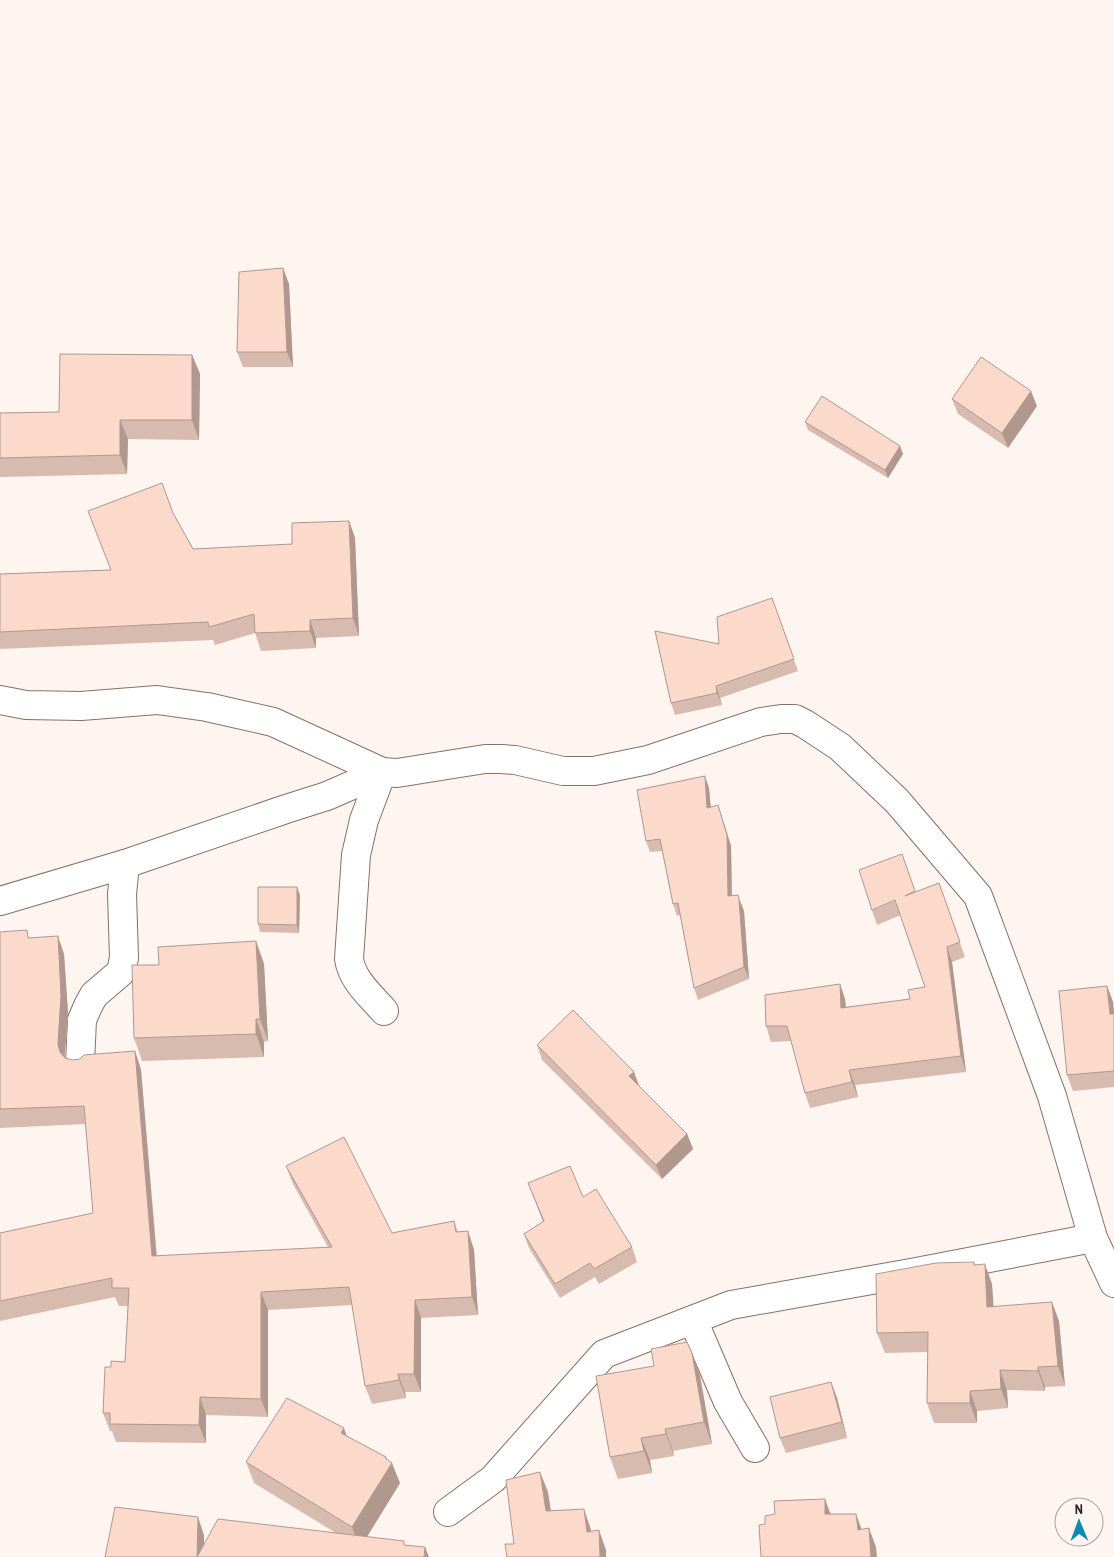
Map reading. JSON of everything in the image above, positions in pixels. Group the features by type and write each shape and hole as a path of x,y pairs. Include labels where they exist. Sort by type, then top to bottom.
{"street":[{"path":"0,700 26,705 81,706 157,700 207,707 273,722 382,772 397,773 501,758 563,771 594,771 648,760 761,722 795,719 840,747 897,801 978,896 1052,1096 1093,1238 1114,1283"},
{"path":"0,901 125,864 327,796 382,772"},
{"path":"382,772 364,820 356,855 349,959 351,969 356,977 384,1011"},
{"path":"80,1063 82,1020 88,1006 94,995 121,972 124,958 122,894 125,864"},
{"path":"448,1512 493,1479 604,1354 732,1305 911,1274 1093,1238"},
{"path":"693,1320 728,1402 755,1448"}],"building":[{"path":"283,268 287,352 237,352 239,272"},
{"path":"60,354 192,355 192,420 120,420 120,455 0,458 0,413 59,412"},
{"path":"981,357 1031,391 1002,433 952,399"},
{"path":"822,396 900,446 885,470 805,422"},
{"path":"162,483 173,513 193,549 292,544 292,523 349,521 353,618 310,620 310,631 255,633 254,614 209,627 208,622 0,632 0,574 111,570 88,511"},
{"path":"772,598 794,659 716,686 717,693 671,703 655,631 719,644 717,617"},
{"path":"705,776 707,808 718,805 727,835 728,896 738,895 739,899 744,967 694,988 678,903 673,904 660,839 646,841 637,790"},
{"path":"902,854 915,891 905,896 939,883 960,942 947,947 961,1056 849,1070 852,1082 805,1093 787,1026 766,1026 765,995 840,984 841,1008 910,999 908,990 925,987 895,900 872,910 859,870"},
{"path":"258,887 297,887 297,925 258,924"},
{"path":"27,930 28,938 58,936 61,995 58,1044 60,1052 65,1058 73,1060 80,1059 84,1055 135,1051 152,1256 332,1247 286,1166 344,1137 392,1233 454,1221 456,1232 468,1231 472,1297 415,1300 414,1374 398,1374 399,1380 365,1386 349,1287 261,1292 261,1399 200,1397 199,1425 110,1424 110,1413 103,1413 105,1367 111,1367 111,1361 125,1362 129,1288 112,1288 112,1278 0,1301 0,1233 93,1213 84,1106 0,1109 0,932"},
{"path":"256,941 260,1019 256,1019 256,1034 134,1038 132,965 159,965 158,947"},
{"path":"1107,986 1110,1014 1114,1014 1114,1071 1067,1075 1059,991"},
{"path":"573,1010 634,1072 629,1076 687,1134 656,1165 537,1045"},
{"path":"570,1166 583,1197 596,1189 632,1247 594,1269 590,1263 555,1284 524,1234 544,1221 528,1183"},
{"path":"974,1262 974,1265 985,1264 987,1307 1052,1302 1058,1366 1038,1367 1038,1371 1000,1370 1001,1389 970,1391 970,1403 927,1403 928,1332 877,1333 876,1274 936,1263"},
{"path":"687,1342 692,1353 704,1422 665,1429 666,1434 641,1438 644,1451 610,1457 596,1376 654,1366 651,1349"},
{"path":"831,1382 842,1422 780,1438 770,1397"},
{"path":"287,1398 344,1428 341,1433 386,1457 392,1463 352,1527 246,1462"},
{"path":"540,1472 546,1511 584,1509 587,1532 599,1530 600,1557 507,1557 505,1544 514,1544 506,1480"},
{"path":"825,1499 825,1514 856,1514 858,1530 869,1528 871,1557 761,1557 759,1525 765,1524 765,1516 775,1514 774,1501"},
{"path":"115,1507 198,1517 197,1557 105,1557"},
{"path":"218,1519 404,1541 404,1545 425,1547 424,1557 197,1557"}]}
